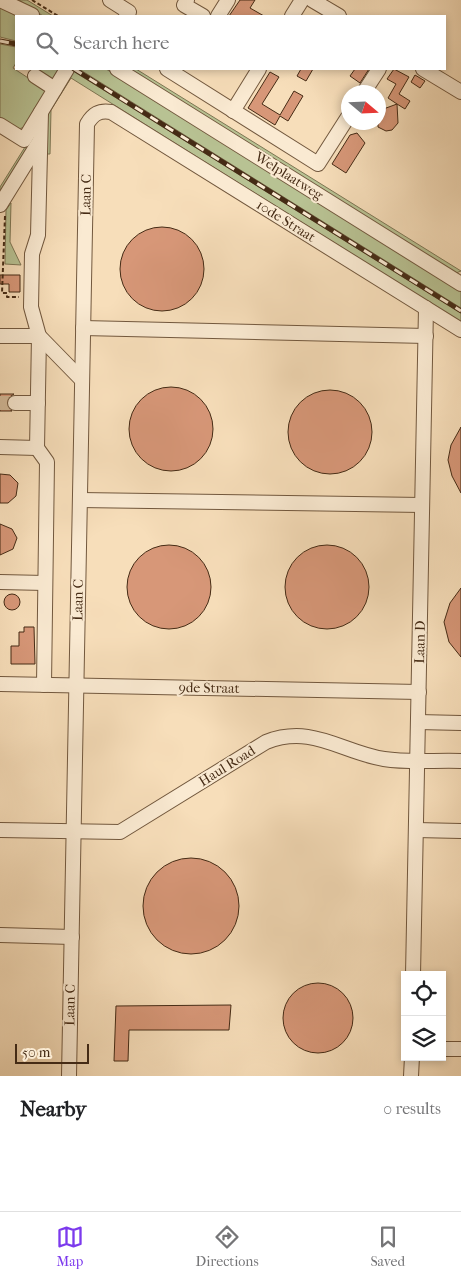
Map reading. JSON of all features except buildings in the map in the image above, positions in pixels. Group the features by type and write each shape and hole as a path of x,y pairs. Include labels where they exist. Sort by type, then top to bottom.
{"street":[{"path":"0,0 31,15"},
{"path":"13,0 32,15"},
{"path":"110,0 129,12 127,15"},
{"path":"187,0 184,5 201,15"},
{"path":"219,15 228,0"},
{"path":"293,15 302,0"},
{"path":"312,0 337,15"},
{"path":"0,125 24,140 66,70"},
{"name":"Welplaatweg","path":"119,70 461,284"},
{"path":"168,70 318,164 341,128"},
{"path":"233,111 258,70"},
{"path":"369,85 378,70"},
{"path":"425,70 461,92"},
{"path":"35,76 55,88"},
{"name":"Laan C","path":"69,1076 87,124 92,115 103,111 111,112"},
{"path":"41,112 38,235 32,254 31,307 38,336 38,448 47,462 44,685"},
{"name":"10de Straat","path":"111,112 461,330"},
{"path":"2,207 40,140"},
{"name":"Laan D","path":"413,971 426,308"},
{"path":"83,328 426,336"},
{"path":"0,336 38,336 82,380"},
{"path":"15,403 38,403"},
{"path":"0,447 38,448"},
{"path":"80,500 422,504"},
{"path":"0,582 45,583"},
{"name":"9de Straat","path":"0,684 419,692"},
{"path":"418,722 461,723"},
{"name":"Haul Road","path":"0,830 120,832 266,742 284,737 308,736 378,758 461,761"},
{"path":"416,830 461,831"},
{"path":"0,935 72,937"},
{"path":"446,1049 461,1049"},
{"path":"411,1076 412,1061"}],"path":[{"path":"32,0 56,15"},
{"path":"2,207 2,293 8,293 7,297 31,298"}],"green space":[{"path":"19,0 27,0 51,15 42,15"},
{"path":"0,4 22,15 15,15 15,41 0,37"},
{"path":"0,44 15,47 15,65 13,68 45,89 46,93 31,120 23,128 16,129 0,119"},
{"path":"34,70 61,70 54,82"},
{"path":"81,70 108,70 461,291 461,308"},
{"path":"129,70 138,70 461,271 456,273"},
{"path":"73,71 461,313 461,322 71,78 51,110 50,154 47,154 47,114"},
{"path":"25,147 30,150 0,198 0,187"},
{"path":"11,203 10,242 21,265 5,264 6,210"}],"tunnel":[{"path":"0,403 15,403"}],"railway":[{"path":"0,41 15,44"},
{"path":"76,70 461,311"}]}
